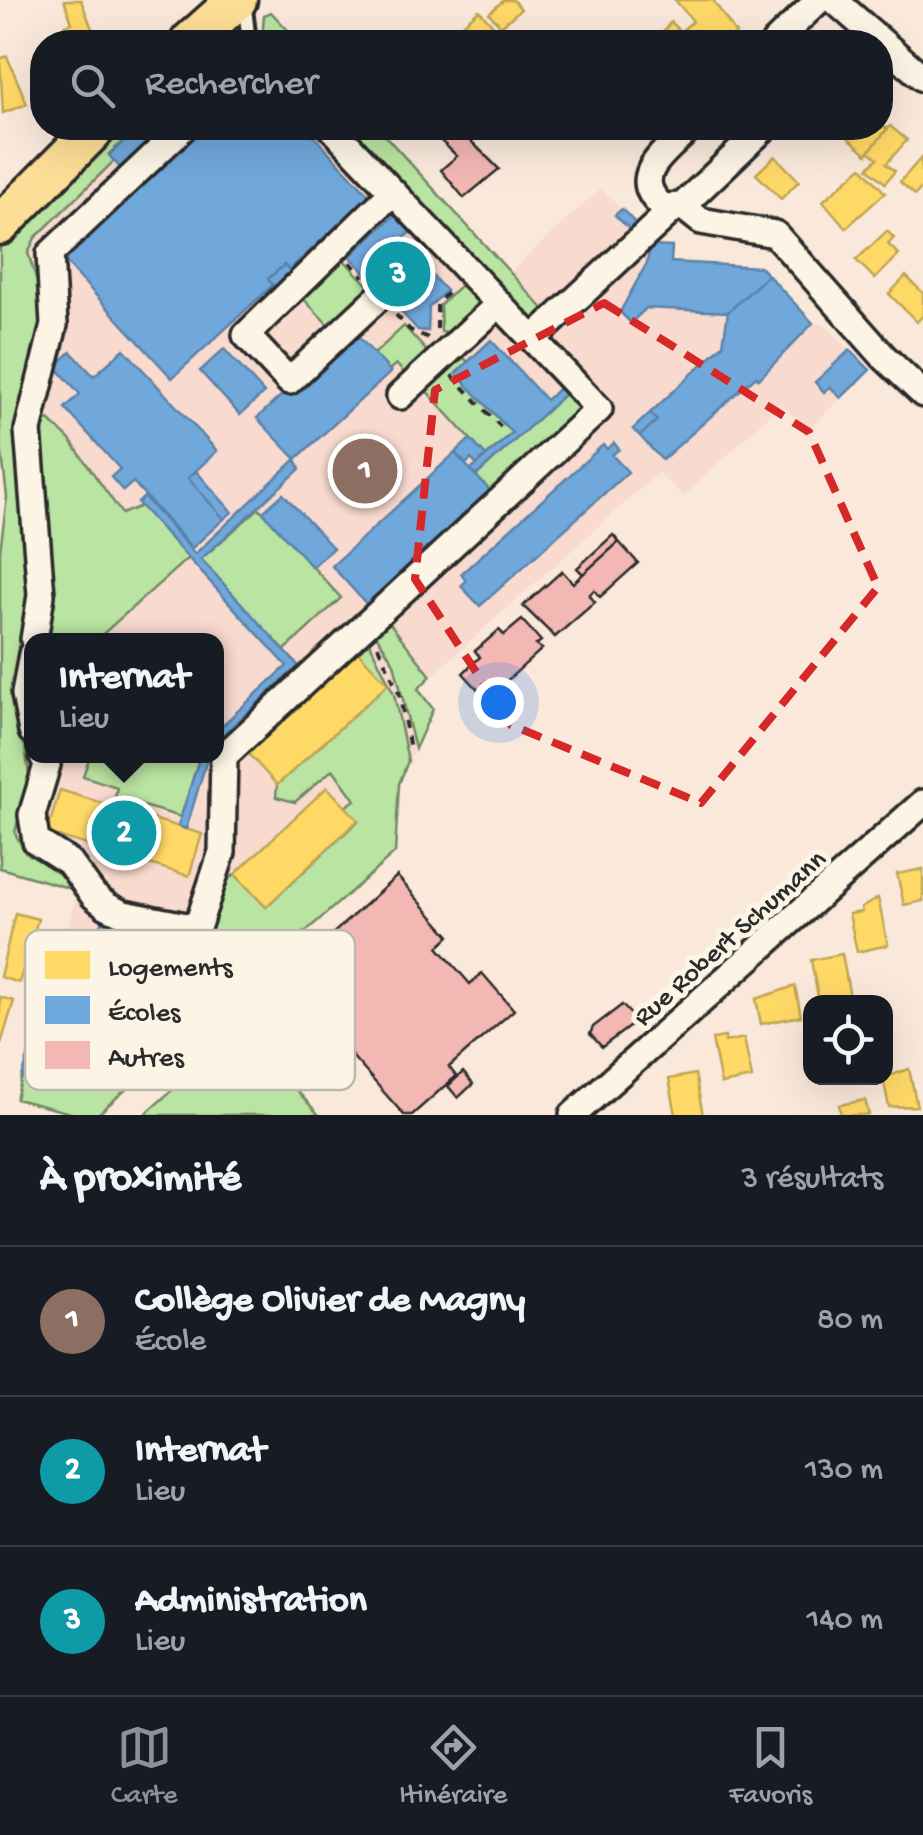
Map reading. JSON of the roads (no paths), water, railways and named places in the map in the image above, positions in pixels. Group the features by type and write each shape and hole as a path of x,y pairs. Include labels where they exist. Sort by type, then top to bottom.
{"main road":[{"path":"205,30 241,0"},
{"path":"0,225 84,140"}],"street":[{"path":"788,30 818,0"},
{"path":"835,0 857,30"},
{"path":"893,58 923,78"},
{"path":"35,633 42,595 28,430 54,325 50,254 171,140"},
{"path":"224,756 599,409 343,140"},
{"path":"677,140 650,166 646,177 654,198 702,221 775,234 884,357 923,394"},
{"path":"533,339 751,140"},
{"path":"380,296 289,380 246,334 393,192"},
{"path":"400,396 438,350 500,304"},
{"path":"46,763 32,814 36,841 69,862 94,896 107,906 124,914 197,928 222,852 224,763"},
{"name":"Rue Robert Schumann","path":"573,1115 923,803"}],"lane":[{"path":"241,0 246,30"}],"place":[{"name":"Administration","path":"398,274"},
{"name":"Collège Olivier de Magny","path":"365,471"},
{"name":"Internat","path":"124,833"}]}
